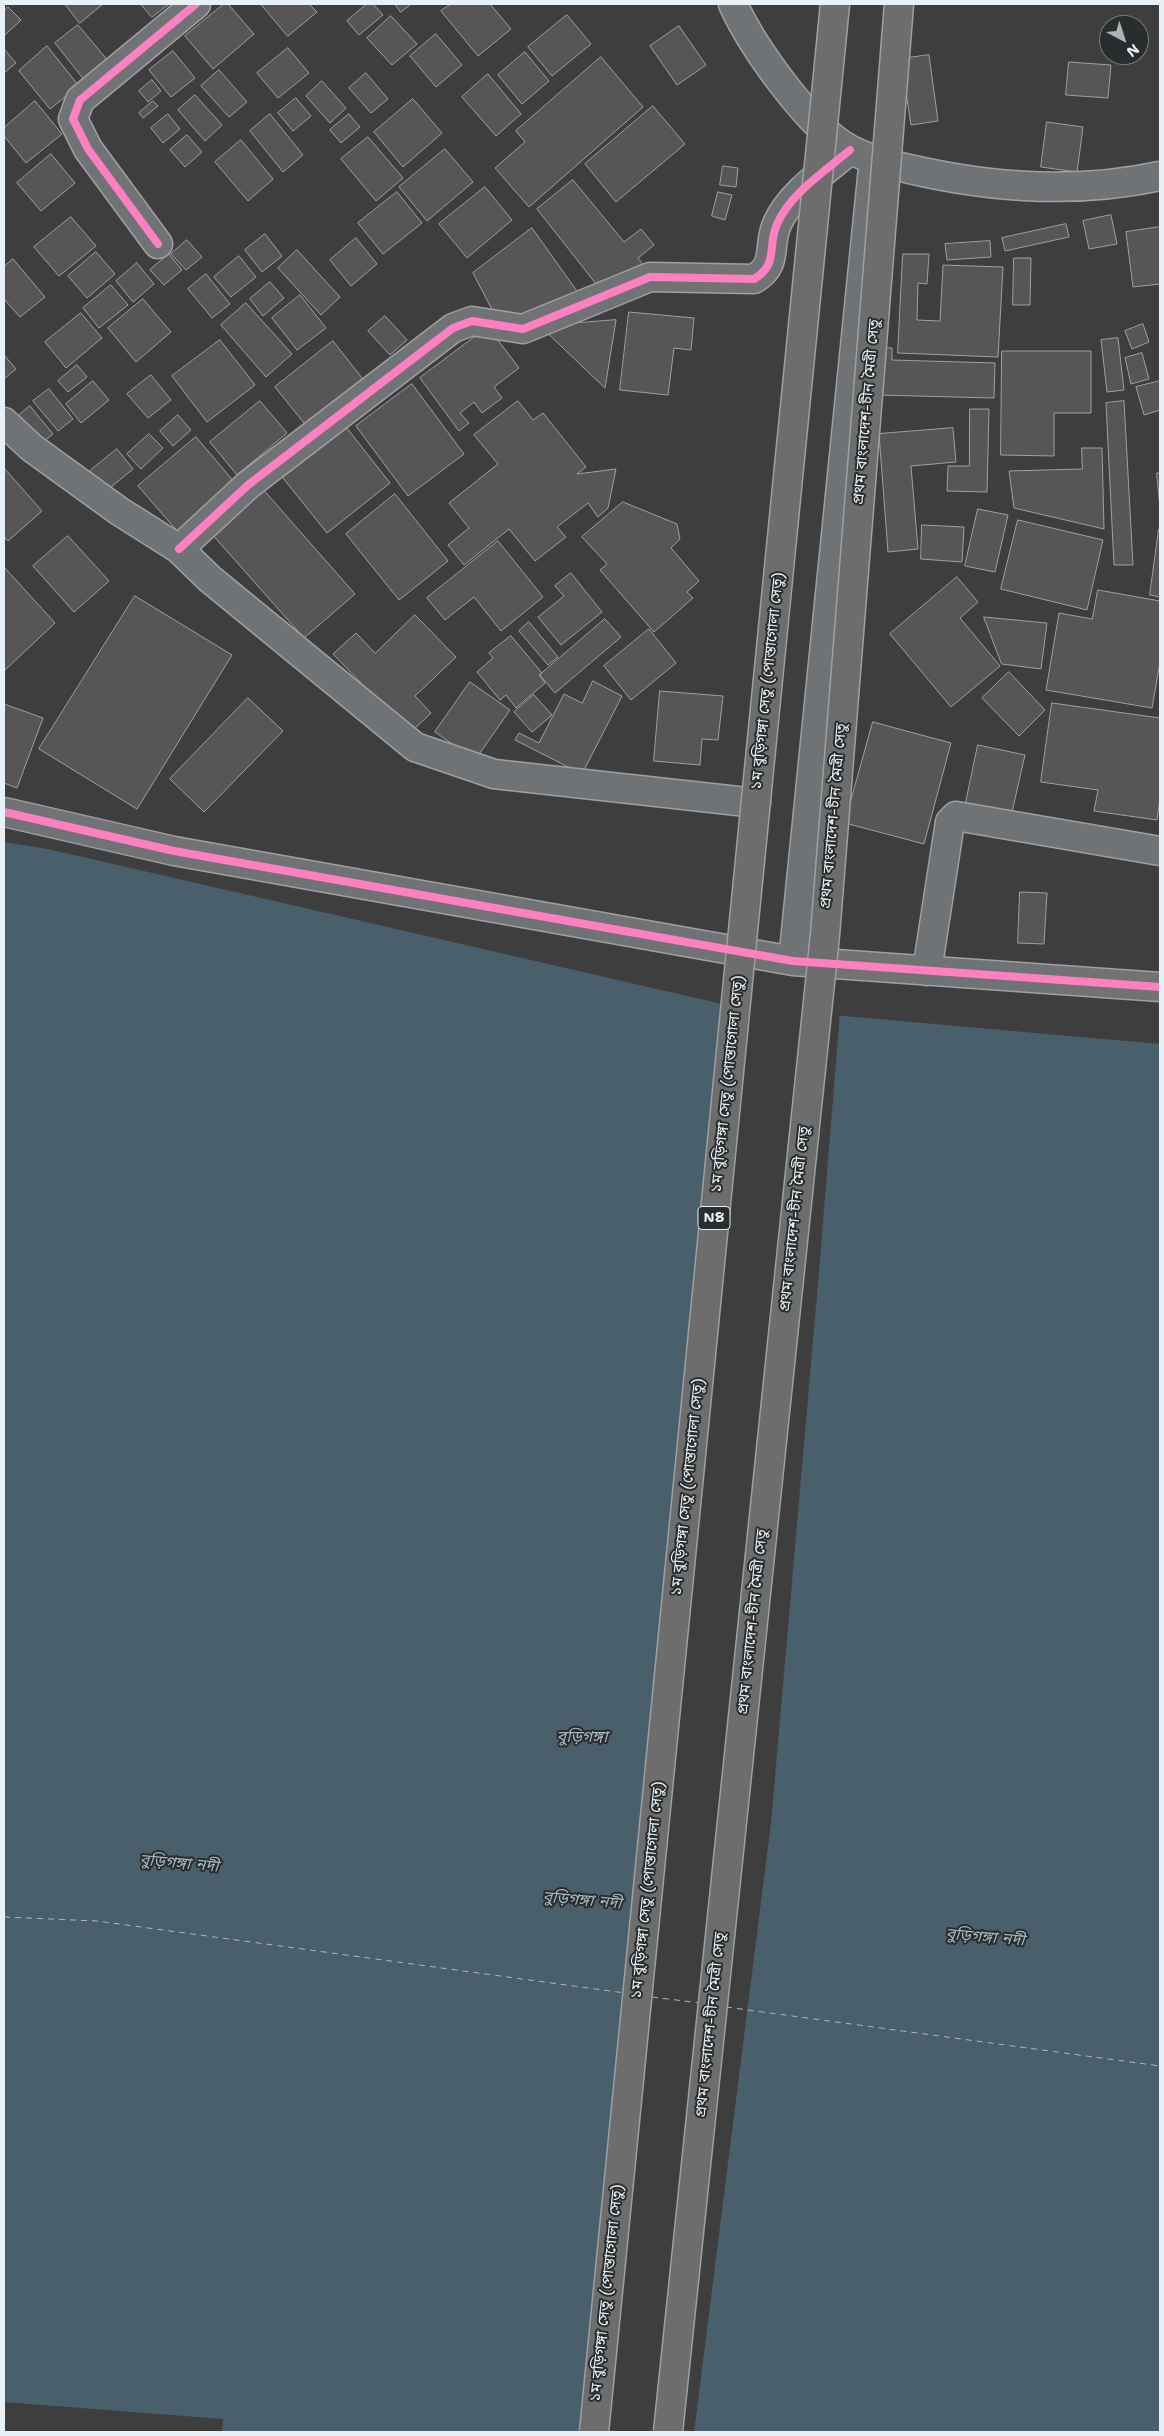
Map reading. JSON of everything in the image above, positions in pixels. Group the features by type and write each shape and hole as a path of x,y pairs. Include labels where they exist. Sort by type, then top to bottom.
{"highway":[{"name":"১ম বুড়িগঙ্গা সেতু (পোস্তাগোলা সেতু)","path":"594,2432 835,4"},
{"name":"প্রথম বাংলাদেশ-চীন মৈত্রী সেতু","path":"668,2432 825,935 899,4"}],"street":[{"path":"158,244 88,149 73,118 80,100 196,4"},
{"path":"733,4 743,27 788,90 829,134 862,154 952,178 1028,188 1121,184 1160,176"},
{"path":"179,549 248,484 453,328 472,321 523,329 650,277 754,279 764,272 770,263 777,225 790,204 862,154"},
{"path":"794,961 862,154"},
{"path":"4,422 32,448 119,511 179,549 231,597 415,747 494,774 756,803"},
{"path":"4,812 174,850 794,961 1160,987"},
{"path":"927,971 950,822 956,816 1160,851"}],"water":[{"name":"বুড়িগঙ্গা","path":"4,842 48,849 731,1006 1160,1044 1160,2432 4,2432"}],"pier":[{"path":"748,1005 840,1013 771,1823 694,2432 595,2432"},
{"path":"4,2402 223,2419 222,2432 4,2432"}],"building":[{"path":"65,4 103,4 80,23"},
{"path":"141,4 169,4 152,17"},
{"path":"224,4 228,4 254,34 213,69 185,36"},
{"path":"261,4 309,4 317,12 288,36"},
{"path":"367,4 373,4 383,15 359,35 347,21"},
{"path":"395,4 411,4 401,12"},
{"path":"451,4 490,4 511,29 478,56 441,11"},
{"path":"8,7 21,20 4,36 4,11"},
{"path":"567,15 591,44 552,76 528,47"},
{"path":"391,16 417,44 392,65 367,38"},
{"path":"78,25 109,62 85,81 55,43"},
{"path":"679,26 706,65 677,85 650,46"},
{"path":"436,34 462,65 436,87 410,56"},
{"path":"47,46 79,86 50,109 19,71"},
{"path":"288,48 309,73 278,98 257,73"},
{"path":"4,49 16,63 4,73"},
{"path":"173,51 195,78 171,97 149,70"},
{"path":"525,52 549,81 522,104 498,75"},
{"path":"929,55 938,121 911,125 901,59"},
{"path":"601,57 643,107 529,207 495,168 525,142 516,131"},
{"path":"1069,62 1111,65 1108,98 1066,95"},
{"path":"219,70 247,102 229,117 201,86"},
{"path":"366,73 388,99 371,113 349,88"},
{"path":"488,74 521,114 496,136 462,97"},
{"path":"152,80 161,91 148,102 139,91"},
{"path":"322,81 346,108 330,123 306,96"},
{"path":"195,95 222,125 205,141 178,110"},
{"path":"296,98 311,116 293,131 278,113"},
{"path":"413,99 442,133 403,167 374,132"},
{"path":"35,101 62,134 26,163 4,136 4,128"},
{"path":"153,101 158,106 143,118 139,113"},
{"path":"653,106 685,144 616,202 585,164"},
{"path":"168,114 180,129 163,143 151,128"},
{"path":"270,114 303,155 283,172 250,131"},
{"path":"349,114 360,127 341,143 330,130"},
{"path":"1047,122 1083,127 1077,172 1041,167"},
{"path":"187,135 202,152 185,167 170,150"},
{"path":"368,137 403,178 376,201 341,159"},
{"path":"241,140 273,179 248,201 215,162"},
{"path":"445,149 473,182 427,221 399,187"},
{"path":"51,154 75,183 41,211 17,183"},
{"path":"723,166 738,168 736,187 720,185"},
{"path":"573,180 624,242 641,229 654,245 638,258 649,273 600,289 537,209"},
{"path":"485,187 512,220 467,258 439,224"},
{"path":"397,192 422,223 383,254 358,223"},
{"path":"718,192 732,195 725,220 712,216"},
{"path":"1111,215 1117,244 1089,249 1083,221"},
{"path":"71,217 96,246 59,276 34,247"},
{"path":"1066,224 1069,237 1005,251 1002,238"},
{"path":"1160,227 1160,284 1133,287 1126,232"},
{"path":"532,228 584,301 499,323 473,273"},
{"path":"265,234 282,256 262,272 245,250"},
{"path":"356,238 377,264 351,286 330,260"},
{"path":"187,240 202,257 186,270 171,254"},
{"path":"990,241 991,257 947,260 945,244"},
{"path":"297,250 340,297 321,315 278,268"},
{"path":"96,252 115,274 87,298 68,276"},
{"path":"169,254 182,270 164,285 150,270"},
{"path":"903,254 929,254 927,284 918,283 917,320 940,321 943,265 1003,267 998,357 898,353"},
{"path":"239,256 256,277 231,297 214,277"},
{"path":"1014,258 1031,258 1030,305 1013,305"},
{"path":"13,259 45,297 20,317 4,299 4,267"},
{"path":"137,263 154,284 133,302 116,281"},
{"path":"206,274 230,304 212,318 188,289"},
{"path":"270,282 284,298 263,316 250,299"},
{"path":"111,285 128,305 99,328 83,308"},
{"path":"300,295 326,328 297,350 272,318"},
{"path":"143,299 171,332 136,362 108,328"},
{"path":"246,303 292,354 266,377 221,325"},
{"path":"629,312 694,318 691,350 674,348 668,395 620,390"},
{"path":"81,313 102,338 66,368 45,342"},
{"path":"385,316 407,340 390,355 368,331"},
{"path":"616,320 605,388 540,326"},
{"path":"1143,324 1149,342 1132,349 1125,331"},
{"path":"488,327 519,368 494,387 502,398 482,413 474,402 460,413 469,423 459,431 420,378"},
{"path":"1118,338 1124,390 1107,392 1101,340"},
{"path":"220,340 255,385 207,422 172,376"},
{"path":"333,341 366,383 308,428 275,387"},
{"path":"879,347 892,348 892,360 995,363 994,398 877,395"},
{"path":"1002,351 1091,351 1091,413 1054,413 1054,456 1001,455"},
{"path":"1142,353 1149,379 1131,384 1125,358"},
{"path":"4,355 16,369 4,379"},
{"path":"77,365 87,377 68,392 58,381"},
{"path":"151,375 171,400 148,418 127,394"},
{"path":"93,381 109,400 81,423 66,404"},
{"path":"1160,381 1160,410 1144,415 1136,387"},
{"path":"412,384 464,454 408,496 356,426"},
{"path":"49,389 73,419 58,431 33,401"},
{"path":"260,401 287,433 237,475 210,442"},
{"path":"518,401 533,420 543,413 586,467 577,474 616,469 608,508 598,517 588,503 557,527 566,537 535,561 509,529 464,565 448,545 469,528 449,503 498,464 474,435"},
{"path":"1124,401 1133,565 1114,565 1106,403"},
{"path":"30,406 53,434 36,448 13,420"},
{"path":"970,409 989,409 987,492 947,491 948,466 969,466"},
{"path":"178,415 191,430 173,446 160,431"},
{"path":"339,418 390,483 327,533 275,468"},
{"path":"953,428 956,462 911,466 918,549 888,552 879,434"},
{"path":"149,434 163,448 141,469 127,454"},
{"path":"196,437 236,484 179,533 138,486"},
{"path":"1082,448 1102,448 1104,529 1014,508 1009,471 1082,469"},
{"path":"117,449 133,469 106,491 90,471"},
{"path":"4,468 42,511 8,541 4,537"},
{"path":"1157,473 1160,473 1160,507"},
{"path":"261,487 355,594 304,638 210,532"},
{"path":"395,494 448,561 399,600 346,534"},
{"path":"623,502 677,524 680,539 671,548 699,581 687,592 693,598 654,632 600,570 607,564 582,537"},
{"path":"978,509 1008,515 995,572 965,566"},
{"path":"1018,520 1103,540 1087,610 1001,589"},
{"path":"922,525 964,527 962,562 921,559"},
{"path":"1160,529 1160,597 1150,595"},
{"path":"68,536 109,581 74,612 33,566"},
{"path":"498,541 543,597 501,631 474,597 445,620 427,598"},
{"path":"4,567 55,623 4,671"},
{"path":"571,573 602,612 561,645 538,617 564,596 555,586"},
{"path":"957,577 978,602 960,618 1000,666 951,707 890,634"},
{"path":"1098,590 1160,601 1160,662 1152,708 1046,690 1059,613 1092,619"},
{"path":"135,596 232,655 137,809 39,749"},
{"path":"415,615 456,657 415,696 431,713 410,733 333,654 356,633 375,653"},
{"path":"984,617 1047,623 1041,669 1002,664"},
{"path":"605,619 621,637 555,693 540,675"},
{"path":"529,622 558,657 548,665 519,631"},
{"path":"649,629 676,663 631,700 604,666"},
{"path":"511,636 542,673 539,675 545,683 516,708 506,695 500,700 477,672 493,658 489,653"},
{"path":"1009,672 1045,710 1019,736 982,698"},
{"path":"593,681 622,696 582,774 515,740 519,733 539,743 564,694 582,703"},
{"path":"470,682 510,710 475,760 435,732"},
{"path":"660,691 723,696 718,740 702,739 700,765 654,761"},
{"path":"534,695 552,715 532,732 514,712"},
{"path":"248,698 283,731 204,812 170,779"},
{"path":"1052,703 1160,718 1160,799 1157,820 1094,811 1098,790 1041,782"},
{"path":"4,704 43,718 17,788 4,783"},
{"path":"873,722 951,743 924,844 845,823"},
{"path":"978,745 1025,755 1010,821 964,812"},
{"path":"1020,892 1047,893 1044,944 1018,943"}],"ferry route":[{"path":"4,1917 97,1921 625,1993"},
{"path":"652,1997 700,2003"},
{"path":"726,2007 1160,2066"}],"cycle path":[{"path":"158,244 88,149 73,119 80,100 196,4"},
{"path":"179,549 248,485 453,328 472,321 523,329 650,277 754,279 762,273 770,261 774,232 790,203 809,184 850,150"},
{"path":"4,812 174,851 793,961 1160,987"}],"water label":[{"name":"বুড়িগঙ্গা নদী","path":"179,1864"},
{"name":"বুড়িগঙ্গা নদী","path":"582,1901"},
{"name":"বুড়িগঙ্গা নদী","path":"985,1938"}]}
